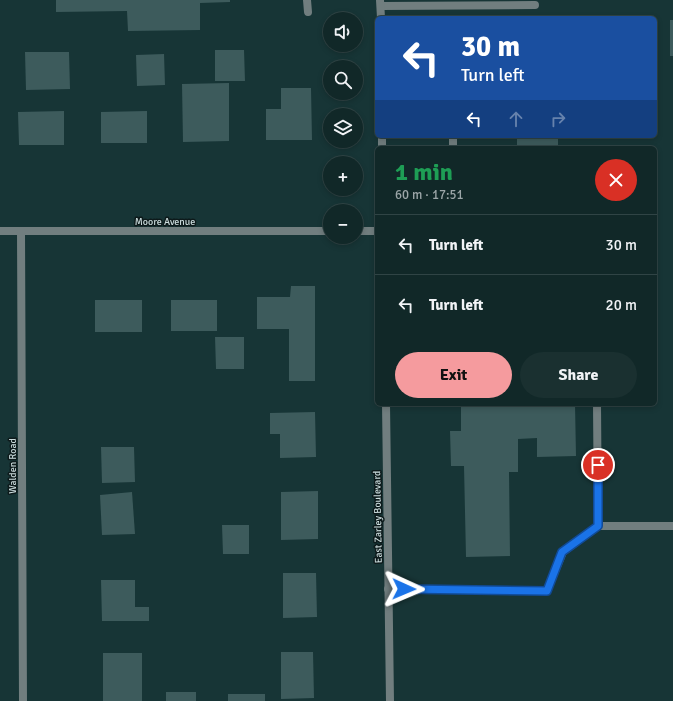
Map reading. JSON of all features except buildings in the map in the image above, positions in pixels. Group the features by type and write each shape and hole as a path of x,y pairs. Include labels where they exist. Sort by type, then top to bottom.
{"street":[{"path":"307,0 308,12"},
{"path":"381,16 380,3 535,5"},
{"name":"Moore Avenue","path":"0,231 323,231"},
{"name":"Walden Road","path":"21,231 23,701"},
{"path":"363,231 375,231"},
{"name":"East Zarley Boulevard","path":"386,406 390,701"},
{"path":"597,406 598,526"},
{"path":"388,589 547,591 562,552 598,526 673,526"}],"route":[{"path":"404,589 547,591 562,552 598,526 598,465"}]}
